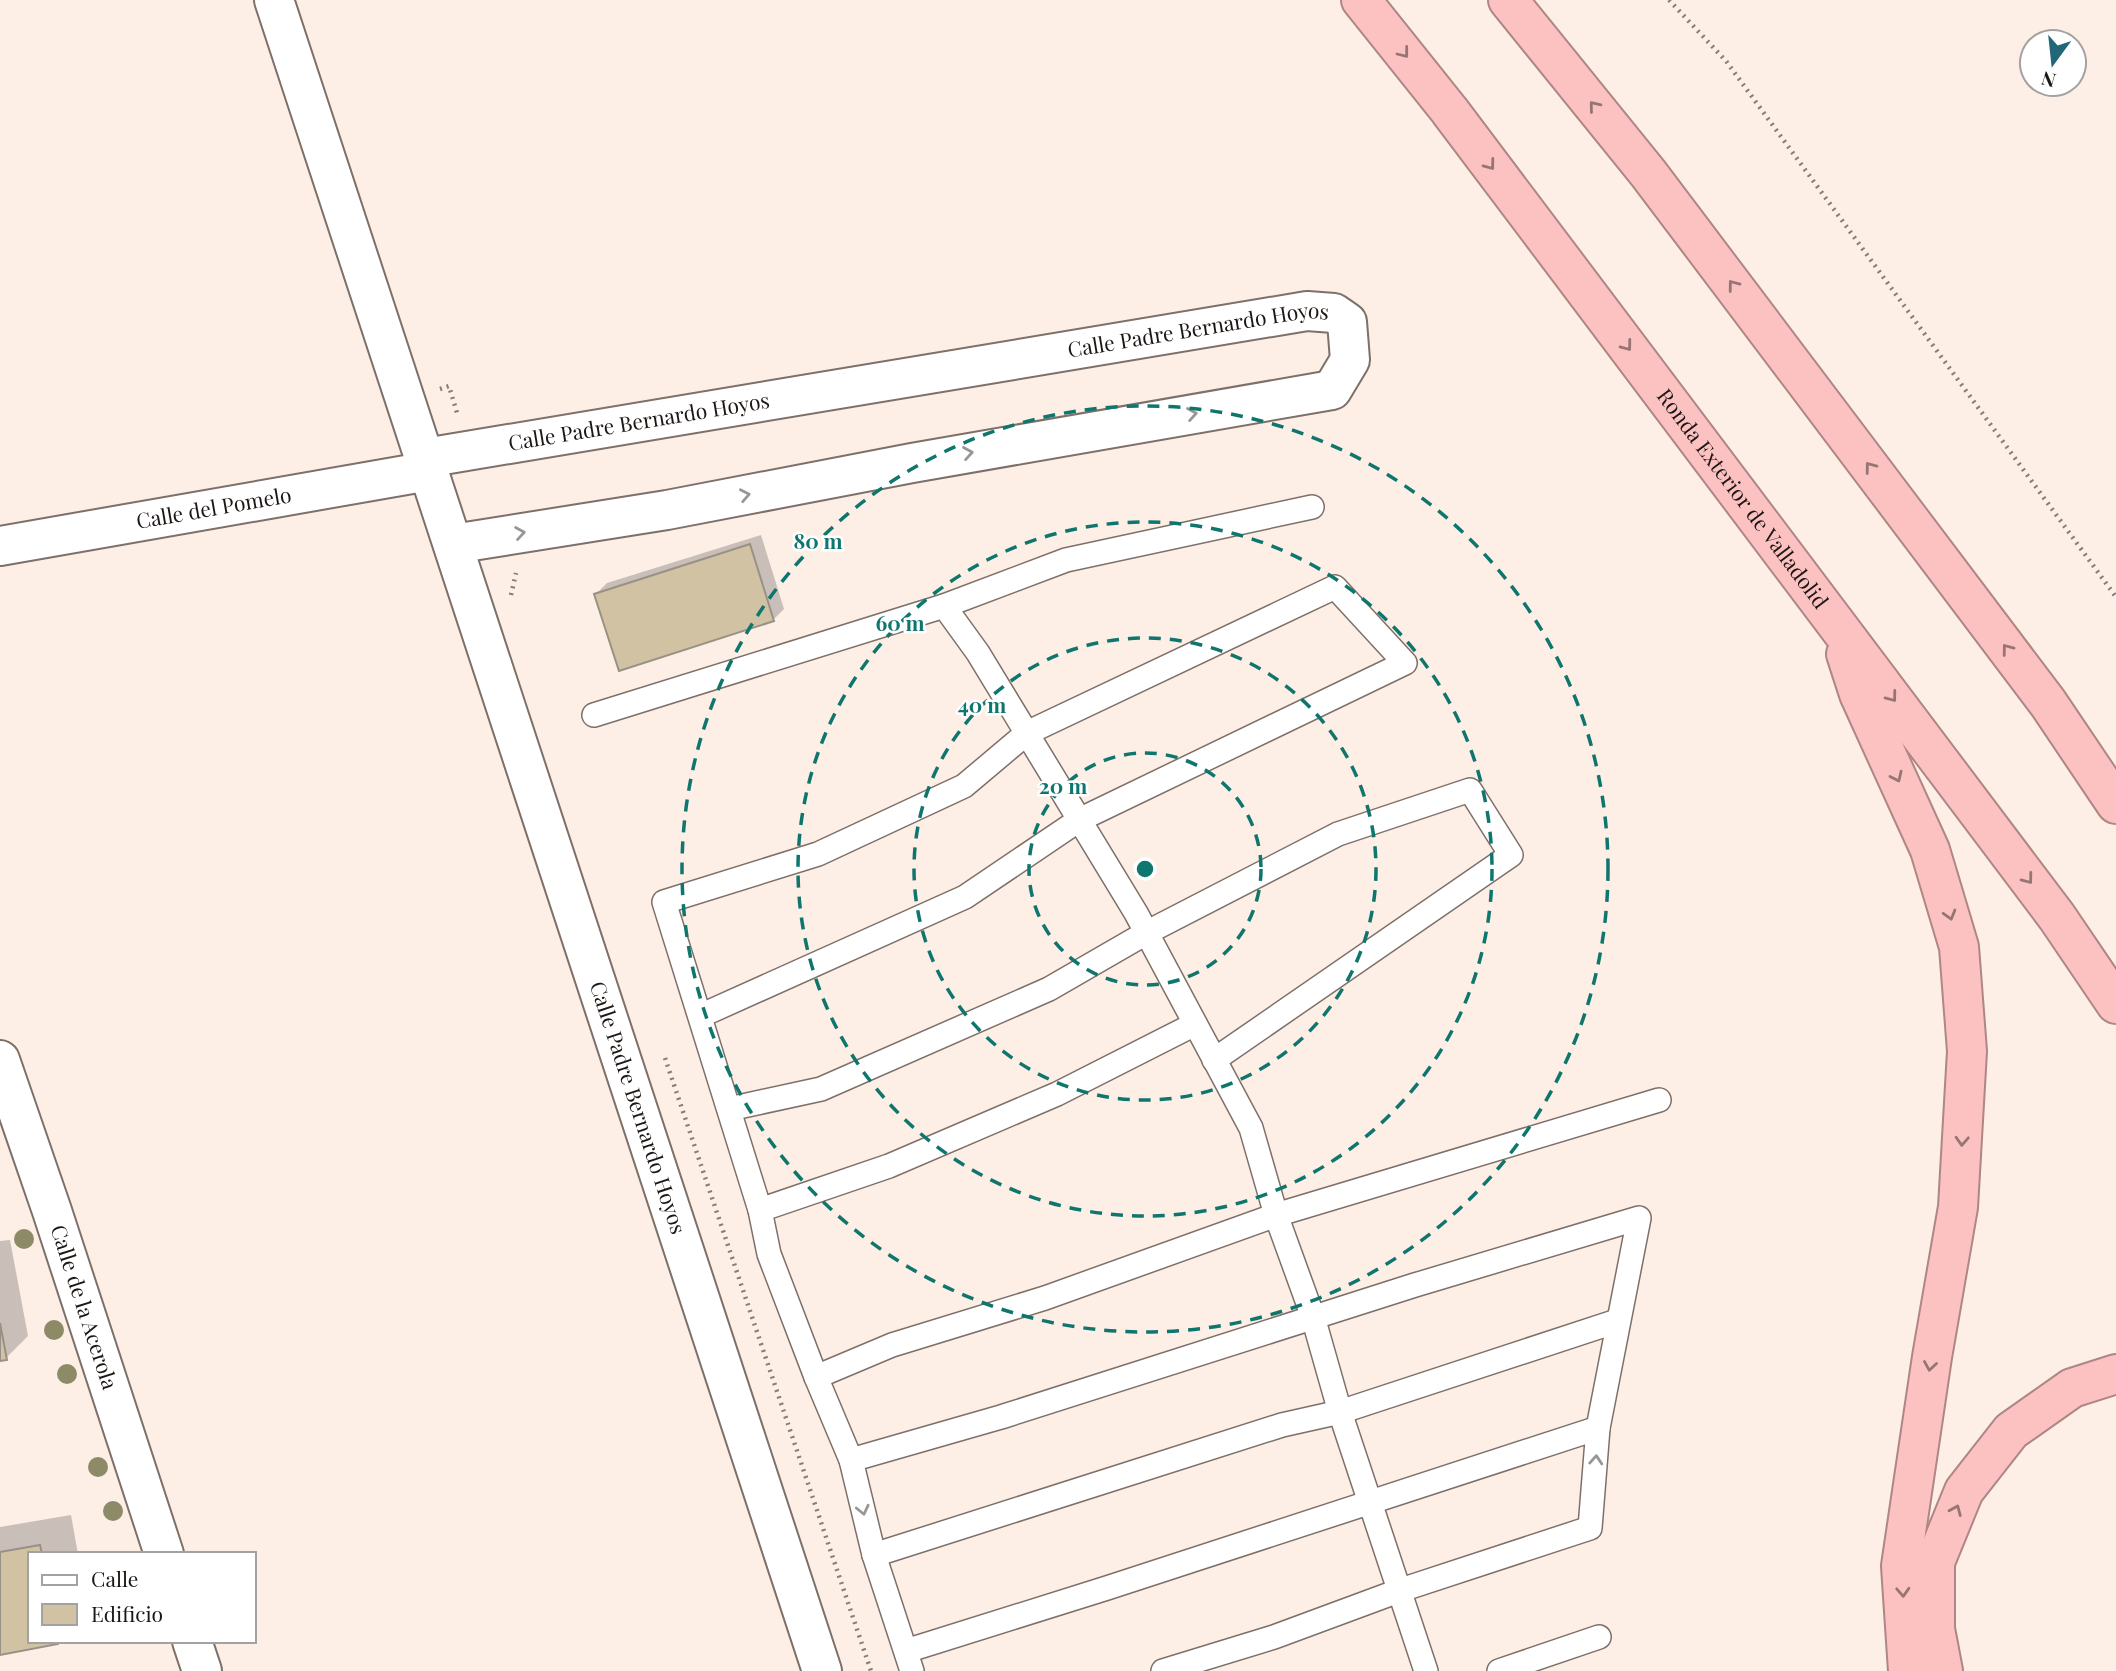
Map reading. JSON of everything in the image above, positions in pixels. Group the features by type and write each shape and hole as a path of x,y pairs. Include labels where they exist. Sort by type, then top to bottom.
{"highway":[{"name":"Ronda Exterior de Valladolid","path":"1361,0 1457,121 1836,623 2057,917 2116,1004"},
{"path":"1508,0 1648,173 2048,703 2116,804"},
{"path":"1836,623 1859,694 1930,850 1959,947 1967,1051 1958,1207 1932,1357 1901,1566 1908,1671"},
{"path":"2048,703 2116,767"},
{"path":"1943,1671 1935,1629 1935,1562 1964,1490 2011,1431 2072,1388 2116,1374"}],"street":[{"name":"Calle Padre Bernardo Hoyos","path":"274,0 822,1671"},
{"name":"Calle Padre Bernardo Hoyos","path":"427,465 1307,311 1334,313 1347,322 1350,360 1332,390 912,463 667,510 453,544"},
{"name":"Calle del Pomelo","path":"0,546 427,465"},
{"name":"Calle de la Acerola","path":"0,1060 17,1161 163,1552"},
{"path":"193,1643 202,1671"}],"lane":[{"path":"594,715 944,606 1066,560 1312,507"},
{"path":"699,1016 965,897 1079,820 1405,663 1335,587 1027,733 964,786 843,843 818,854 664,902 699,1016 760,1210 769,1254 851,1460 874,1555 909,1661 1107,1588 1598,1428"},
{"path":"944,606 978,653 1146,933 1251,1128 1276,1215 1313,1317 1340,1412 1426,1671"},
{"path":"729,1109 821,1089 1049,989 1146,933 1338,834 1470,790 1511,855 1214,1060"},
{"path":"760,1210 889,1166 1057,1094 1195,1024"},
{"path":"816,1377 892,1345 1045,1298 1276,1215 1659,1100"},
{"path":"851,1460 1001,1417 1313,1317 1639,1218 1598,1428 1590,1528 1401,1590 1274,1637 1163,1671"},
{"path":"874,1555 1282,1425 1340,1412 1617,1321"},
{"path":"1499,1671 1599,1637"}],"path":[{"path":"1669,0 1726,61 2116,597"},
{"path":"664,1052 871,1671"}],"building":[{"path":"750,544 774,621 619,671 594,594"},
{"path":"0,1323 7,1360 0,1361"},
{"path":"40,1545 42,1552 28,1552 28,1643 58,1644 0,1655 0,1552"}]}
